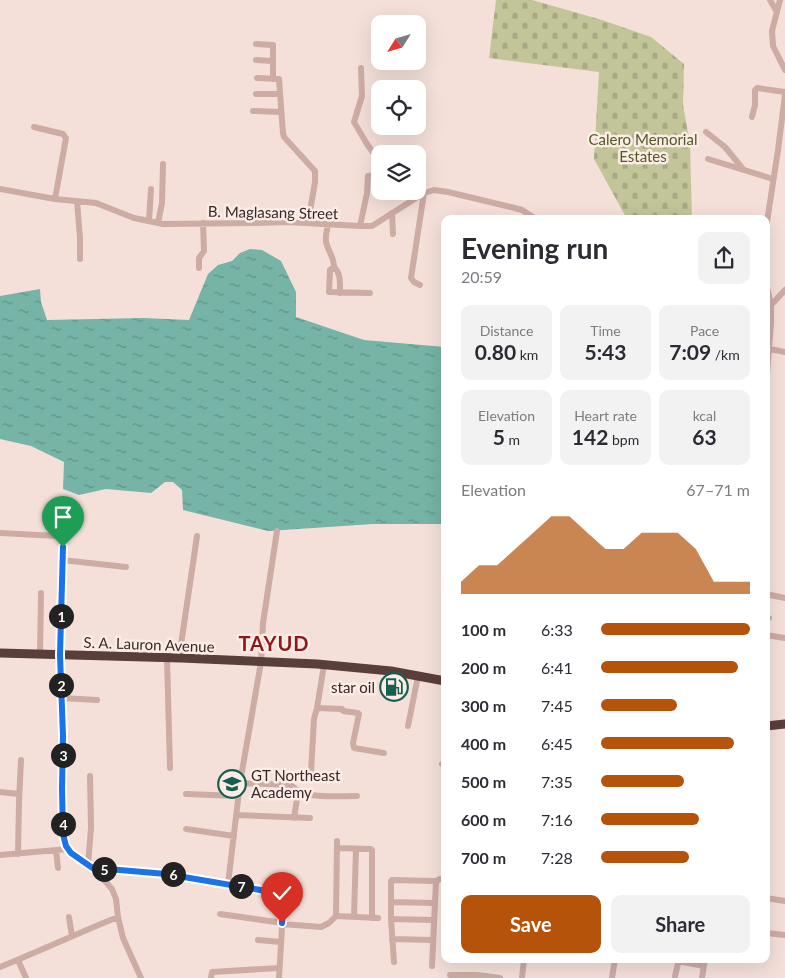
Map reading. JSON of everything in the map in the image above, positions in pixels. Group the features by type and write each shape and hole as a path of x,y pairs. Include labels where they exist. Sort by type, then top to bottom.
{"highway":[{"name":"S. A. Lauron Avenue","path":"0,653 179,658 362,667 441,679"},
{"path":"770,726 785,724"}],"street":[{"path":"770,0 780,6 772,31 773,46 785,70"},
{"path":"256,44 273,45 273,79"},
{"path":"256,60 273,60"},
{"path":"360,226 367,194 368,176 376,175 379,161 354,122 362,96 361,68"},
{"path":"257,78 279,79 282,133 315,171 308,223"},
{"path":"752,117 755,105 755,90 757,88 785,93 782,151 773,179 769,215"},
{"path":"256,94 280,94"},
{"path":"253,111 281,112"},
{"path":"34,127 64,134 66,138 55,199"},
{"path":"706,132 726,147 743,169"},
{"path":"708,159 773,179"},
{"path":"158,223 162,203 163,164"},
{"path":"149,221 151,189"},
{"name":"B. Maglasang Street","path":"0,190 55,199 96,203 134,218 158,223 288,222 372,226 413,200"},
{"name":"B. Maglasang Street","path":"426,192 434,190 448,192 522,210 530,215"},
{"path":"420,285 411,278 423,200"},
{"path":"77,201 80,259"},
{"path":"392,213 393,234"},
{"path":"199,268 199,258 204,251 203,223"},
{"path":"328,225 326,241 334,260 334,267 340,278 340,293"},
{"path":"334,267 330,270 329,292 370,293"},
{"path":"770,305 785,290"},
{"path":"770,314 770,349 785,352"},
{"path":"228,884 238,796 260,662 277,531"},
{"path":"0,533 57,536 62,540 60,655 64,842 71,853 91,867 112,889 116,899 123,938 141,978"},
{"path":"179,658 197,536"},
{"path":"62,560 126,568"},
{"path":"40,654 42,593"},
{"path":"770,595 785,598"},
{"path":"770,636 785,638"},
{"path":"167,658 170,768"},
{"path":"311,772 314,720 324,665"},
{"path":"408,726 418,676"},
{"path":"62,698 97,700"},
{"path":"317,708 342,709 343,711 358,713 353,743 354,748 384,753"},
{"path":"18,854 21,760"},
{"path":"90,776 91,867"},
{"path":"240,783 290,785 294,786 298,792 309,795 357,796"},
{"path":"0,792 19,794"},
{"path":"294,818 298,792"},
{"path":"186,794 238,796"},
{"path":"236,816 310,818"},
{"path":"186,829 234,836"},
{"path":"220,914 282,924 321,927 329,923 336,916 337,845 356,849 371,849 373,852 375,918 336,916"},
{"path":"0,856 68,849"},
{"path":"354,917 356,849"},
{"path":"56,850 58,868"},
{"path":"91,867 166,874 284,894 279,978"},
{"path":"394,962 391,919 392,880 436,882 441,879"},
{"path":"432,966 436,882"},
{"path":"770,899 785,901"},
{"path":"391,902 435,903"},
{"path":"69,917 72,936"},
{"path":"0,967 118,917"},
{"path":"391,919 434,920"},
{"path":"770,933 785,935"},
{"path":"392,939 433,940"},
{"path":"258,940 281,942"},
{"path":"18,960 26,978"},
{"path":"522,978 524,963"},
{"path":"612,978 615,963"},
{"path":"675,976 678,963"},
{"path":"702,978 704,963"},
{"path":"211,978 212,972 279,968"},
{"path":"450,975 500,978"}],"green space":[{"name":"Calero Memorial Estates","path":"496,0 532,0 602,20 651,37 684,64 683,105 690,144 692,215 625,215 594,159 599,72 489,58"}],"water":[{"path":"250,249 262,250 281,261 296,292 296,317 364,340 441,347 441,524 373,524 268,531 183,510 182,490 173,482 165,482 151,493 106,489 79,495 63,489 64,462 31,446 0,439 0,296 40,289 41,302 47,320 144,318 189,320 208,274 218,265 232,261 240,253"}],"place":[{"name":"star oil","path":"394,687"},
{"name":"GT Northeast Academy","path":"232,784"}],"district":[{"name":"TAYUD","path":"274,643"}],"route":[{"path":"63,547 60,655 63,736 63,834 66,846 71,853 94,869 166,874 284,894 282,923"}]}
